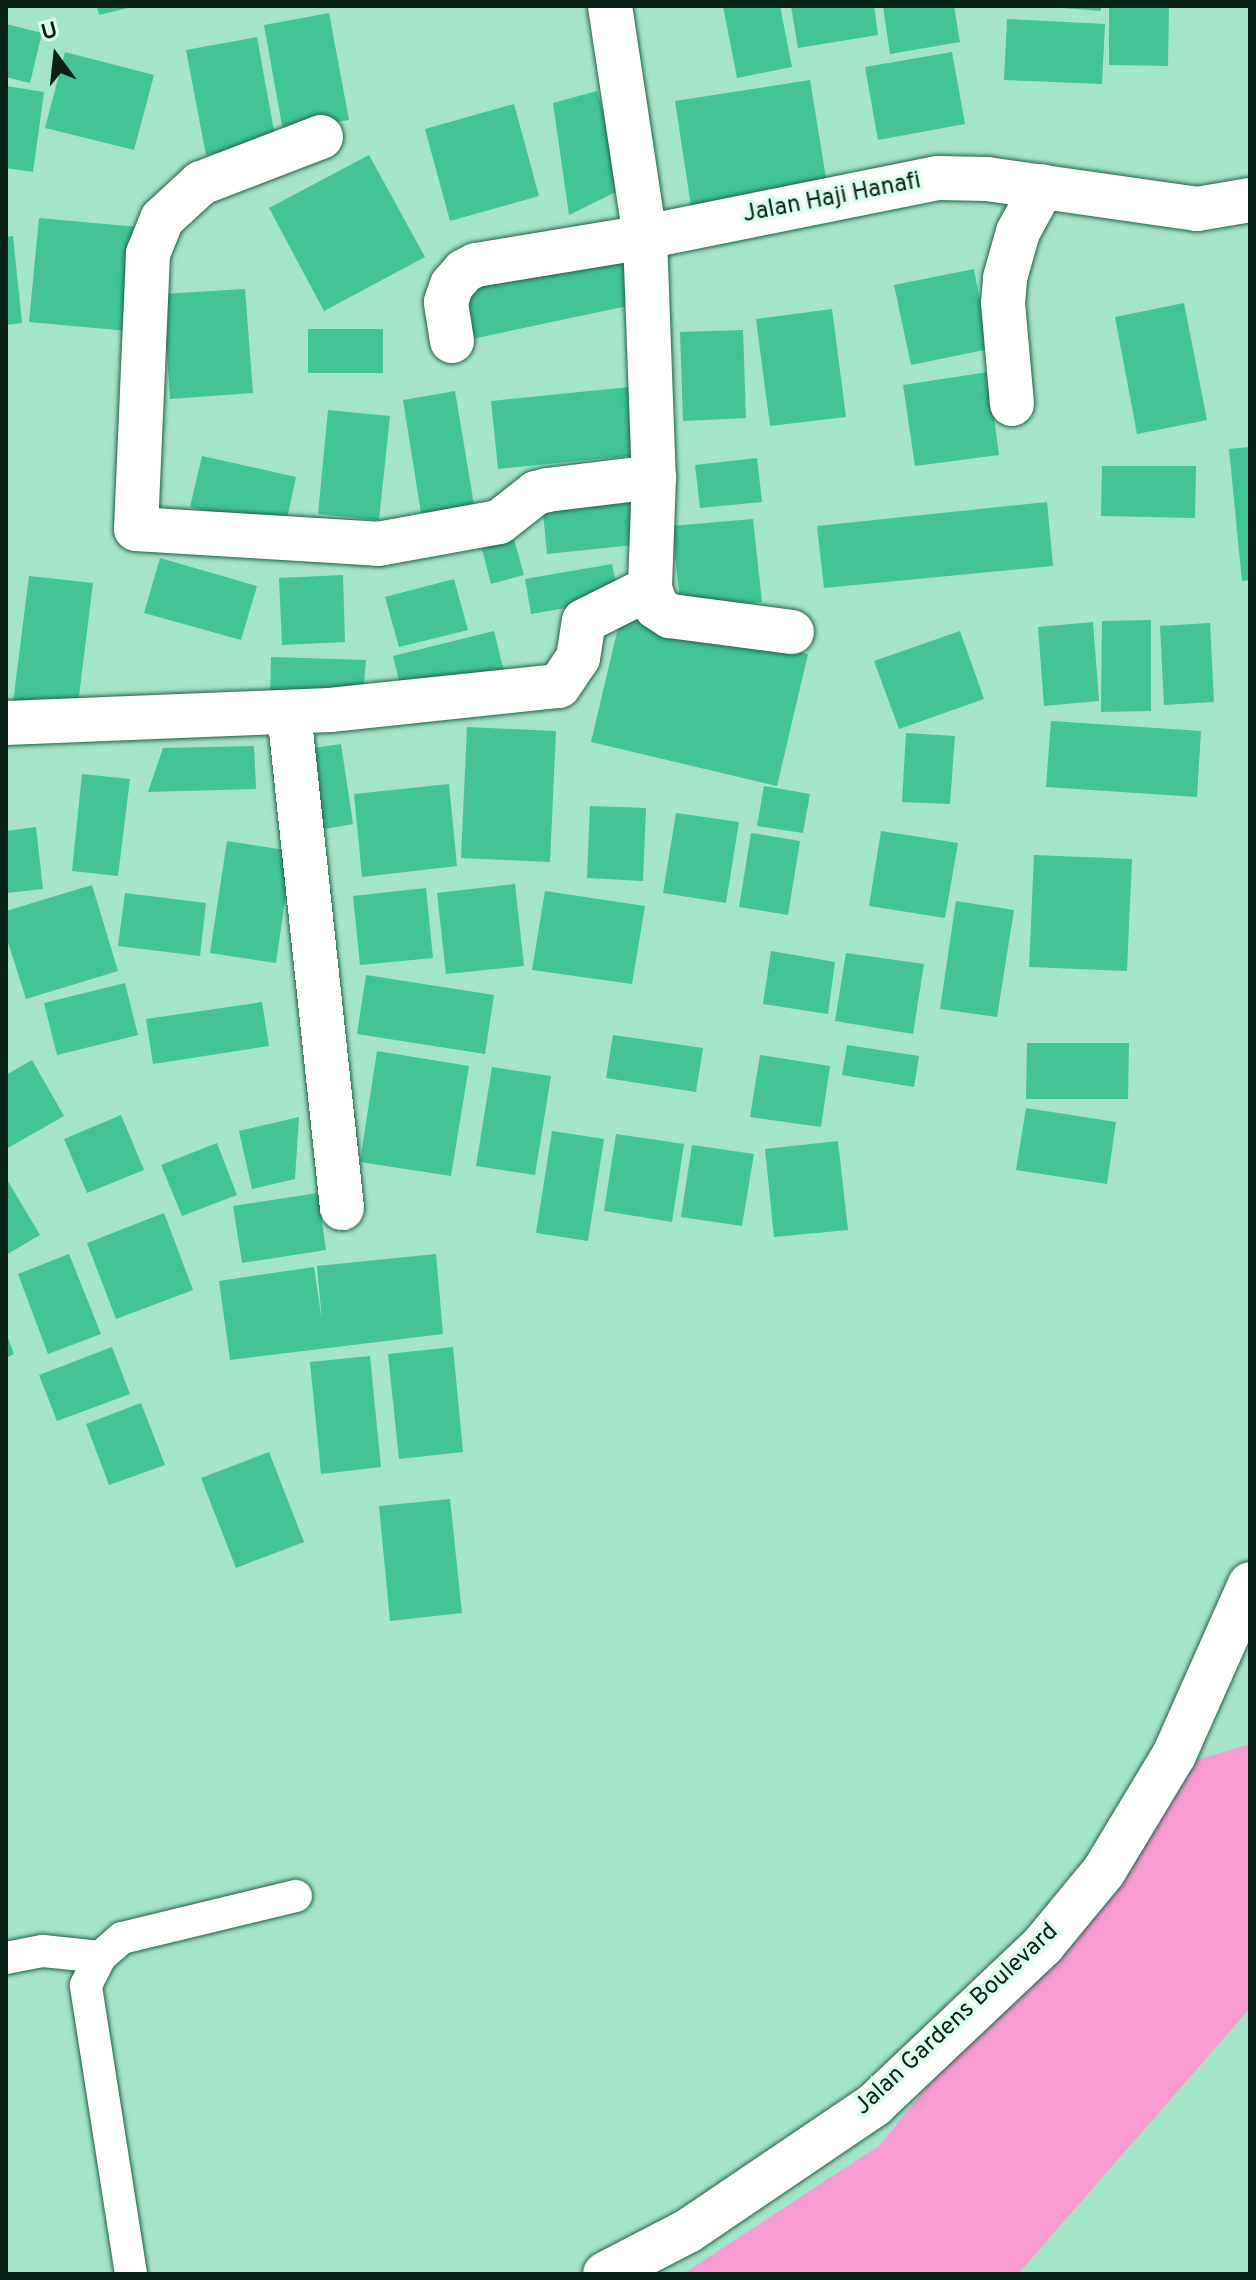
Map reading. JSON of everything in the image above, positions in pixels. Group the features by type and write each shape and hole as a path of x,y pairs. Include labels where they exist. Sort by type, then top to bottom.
{"street":[{"path":"610,6 645,237 654,477 650,588 656,607 670,616 792,632"},
{"path":"321,137 201,183 162,219 148,254 136,529 378,544 499,522 536,493 547,490 654,477"},
{"name":"Jalan Haji Hanafi","path":"452,341 446,302 452,285 464,271 476,265 645,237 938,178 987,179 1197,209 1250,200"},
{"path":"1012,404 1003,303 1005,278 1018,232 1043,186"},
{"path":"6,723 289,712 559,686 578,658 584,621 650,588"},
{"path":"289,712 342,1208"},
{"name":"Jalan Gardens Boulevard","path":"605,2274 688,2231 874,2105 1043,1945 1104,1871 1174,1755 1250,1584"}],"lane":[{"path":"131,2274 86,1985 100,1957 122,1938 296,1896"},
{"path":"6,1958 43,1951 100,1957"}],"shaded area":[{"path":"1250,1744 1250,2008 1018,2274 683,2274 880,2145 1190,1762"}],"building":[{"path":"97,6 132,6 132,7 99,15"},
{"path":"723,6 780,6 792,67 737,78"},
{"path":"791,6 874,6 878,35 798,48"},
{"path":"883,6 954,6 960,42 890,54"},
{"path":"1038,6 1101,6 1101,11"},
{"path":"1109,6 1169,6 1168,66 1109,65"},
{"path":"329,13 349,120 283,131 264,25"},
{"path":"1007,19 1105,24 1102,84 1004,80"},
{"path":"6,24 42,33 30,83 6,77"},
{"path":"257,37 276,142 206,155 186,50"},
{"path":"65,52 154,75 134,150 45,128"},
{"path":"952,52 965,124 878,140 865,67"},
{"path":"810,80 827,184 691,206 675,101"},
{"path":"6,86 44,92 33,172 6,168"},
{"path":"597,91 626,187 569,215 553,103"},
{"path":"514,104 539,196 450,221 425,129"},
{"path":"369,155 425,257 324,311 269,208"},
{"path":"39,218 149,228 139,332 29,322"},
{"path":"13,236 22,323 6,325 6,237"},
{"path":"621,255 632,305 472,339 462,289"},
{"path":"974,269 989,349 911,365 894,285"},
{"path":"245,289 253,393 170,399 163,294"},
{"path":"1184,303 1207,420 1137,434 1115,317"},
{"path":"832,309 846,417 770,426 756,319"},
{"path":"308,329 383,329 383,373 308,373"},
{"path":"743,330 746,418 683,421 680,332"},
{"path":"988,372 999,455 915,466 903,385"},
{"path":"639,386 646,454 498,469 491,401"},
{"path":"455,391 474,505 421,513 403,400"},
{"path":"328,410 390,416 379,520 318,514"},
{"path":"1250,447 1250,580 1242,581 1229,449"},
{"path":"202,456 296,477 285,528 190,507"},
{"path":"757,458 762,502 700,508 695,465"},
{"path":"1102,466 1196,466 1195,518 1101,516"},
{"path":"628,494 634,545 547,554 542,502"},
{"path":"1047,502 1053,566 824,588 817,526"},
{"path":"753,519 762,602 681,611 672,526"},
{"path":"512,532 524,575 491,584 480,541"},
{"path":"160,558 257,586 241,640 144,613"},
{"path":"612,564 619,599 531,614 525,579"},
{"path":"343,575 345,642 282,645 279,578"},
{"path":"29,576 93,583 77,712 13,703"},
{"path":"454,579 468,630 399,647 385,597"},
{"path":"622,611 808,654 777,786 591,742"},
{"path":"1151,620 1151,711 1101,712 1102,621"},
{"path":"1093,622 1099,701 1044,706 1038,627"},
{"path":"1210,623 1214,702 1164,705 1160,626"},
{"path":"494,631 504,672 403,697 393,656"},
{"path":"960,631 984,699 899,729 874,661"},
{"path":"271,657 366,660 363,696 270,694"},
{"path":"1051,721 1201,731 1197,797 1046,787"},
{"path":"467,727 556,731 550,862 461,858"},
{"path":"906,733 955,736 950,804 902,802"},
{"path":"341,744 353,824 313,831 300,750"},
{"path":"254,746 256,789 148,792 163,748"},
{"path":"82,774 130,779 118,876 72,871"},
{"path":"449,784 457,866 362,877 354,794"},
{"path":"764,786 810,794 803,833 757,826"},
{"path":"590,806 646,808 643,881 587,878"},
{"path":"676,813 739,822 726,903 663,893"},
{"path":"36,827 43,889 6,893 6,831"},
{"path":"881,831 958,843 945,918 869,906"},
{"path":"751,833 800,841 788,915 739,907"},
{"path":"227,841 292,851 276,963 210,953"},
{"path":"1034,855 1132,859 1127,971 1029,967"},
{"path":"515,884 524,966 446,974 437,893"},
{"path":"92,885 118,971 26,999 6,936 6,911"},
{"path":"426,888 433,958 360,965 353,896"},
{"path":"545,891 645,906 632,984 532,970"},
{"path":"125,893 206,903 200,956 118,946"},
{"path":"956,901 1014,910 997,1017 940,1009"},
{"path":"771,951 835,962 828,1014 763,1004"},
{"path":"846,953 924,964 913,1034 835,1021"},
{"path":"366,975 494,995 485,1054 357,1034"},
{"path":"125,983 138,1035 57,1055 44,1003"},
{"path":"262,1002 269,1046 153,1064 146,1019"},
{"path":"613,1035 703,1048 696,1092 606,1078"},
{"path":"1027,1043 1129,1043 1128,1099 1026,1099"},
{"path":"847,1045 919,1056 914,1087 842,1075"},
{"path":"377,1051 469,1066 451,1176 360,1162"},
{"path":"760,1055 830,1066 821,1127 750,1117"},
{"path":"32,1060 64,1116 6,1149 6,1075"},
{"path":"492,1067 551,1076 535,1175 476,1166"},
{"path":"1026,1108 1116,1122 1107,1184 1016,1170"},
{"path":"121,1115 144,1170 87,1193 64,1139"},
{"path":"299,1117 295,1179 252,1189 239,1131"},
{"path":"552,1131 604,1139 588,1241 536,1233"},
{"path":"616,1134 684,1144 672,1222 604,1211"},
{"path":"838,1141 848,1230 774,1237 765,1149"},
{"path":"217,1143 237,1195 182,1216 161,1165"},
{"path":"692,1145 754,1154 742,1226 681,1217"},
{"path":"6,1178 40,1235 6,1255"},
{"path":"318,1193 326,1250 242,1263 233,1206"},
{"path":"164,1213 193,1290 116,1319 87,1243"},
{"path":"69,1254 101,1334 48,1354 18,1274"},
{"path":"436,1254 443,1334 230,1360 219,1281 314,1267 322,1321 317,1266"},
{"path":"6,1333 14,1354 6,1358"},
{"path":"112,1347 130,1394 57,1421 39,1375"},
{"path":"453,1347 463,1452 399,1459 388,1354"},
{"path":"370,1356 381,1467 321,1474 310,1362"},
{"path":"141,1403 165,1465 109,1485 86,1424"},
{"path":"269,1452 304,1542 236,1568 201,1478"},
{"path":"450,1499 462,1613 390,1621 379,1506"}]}
